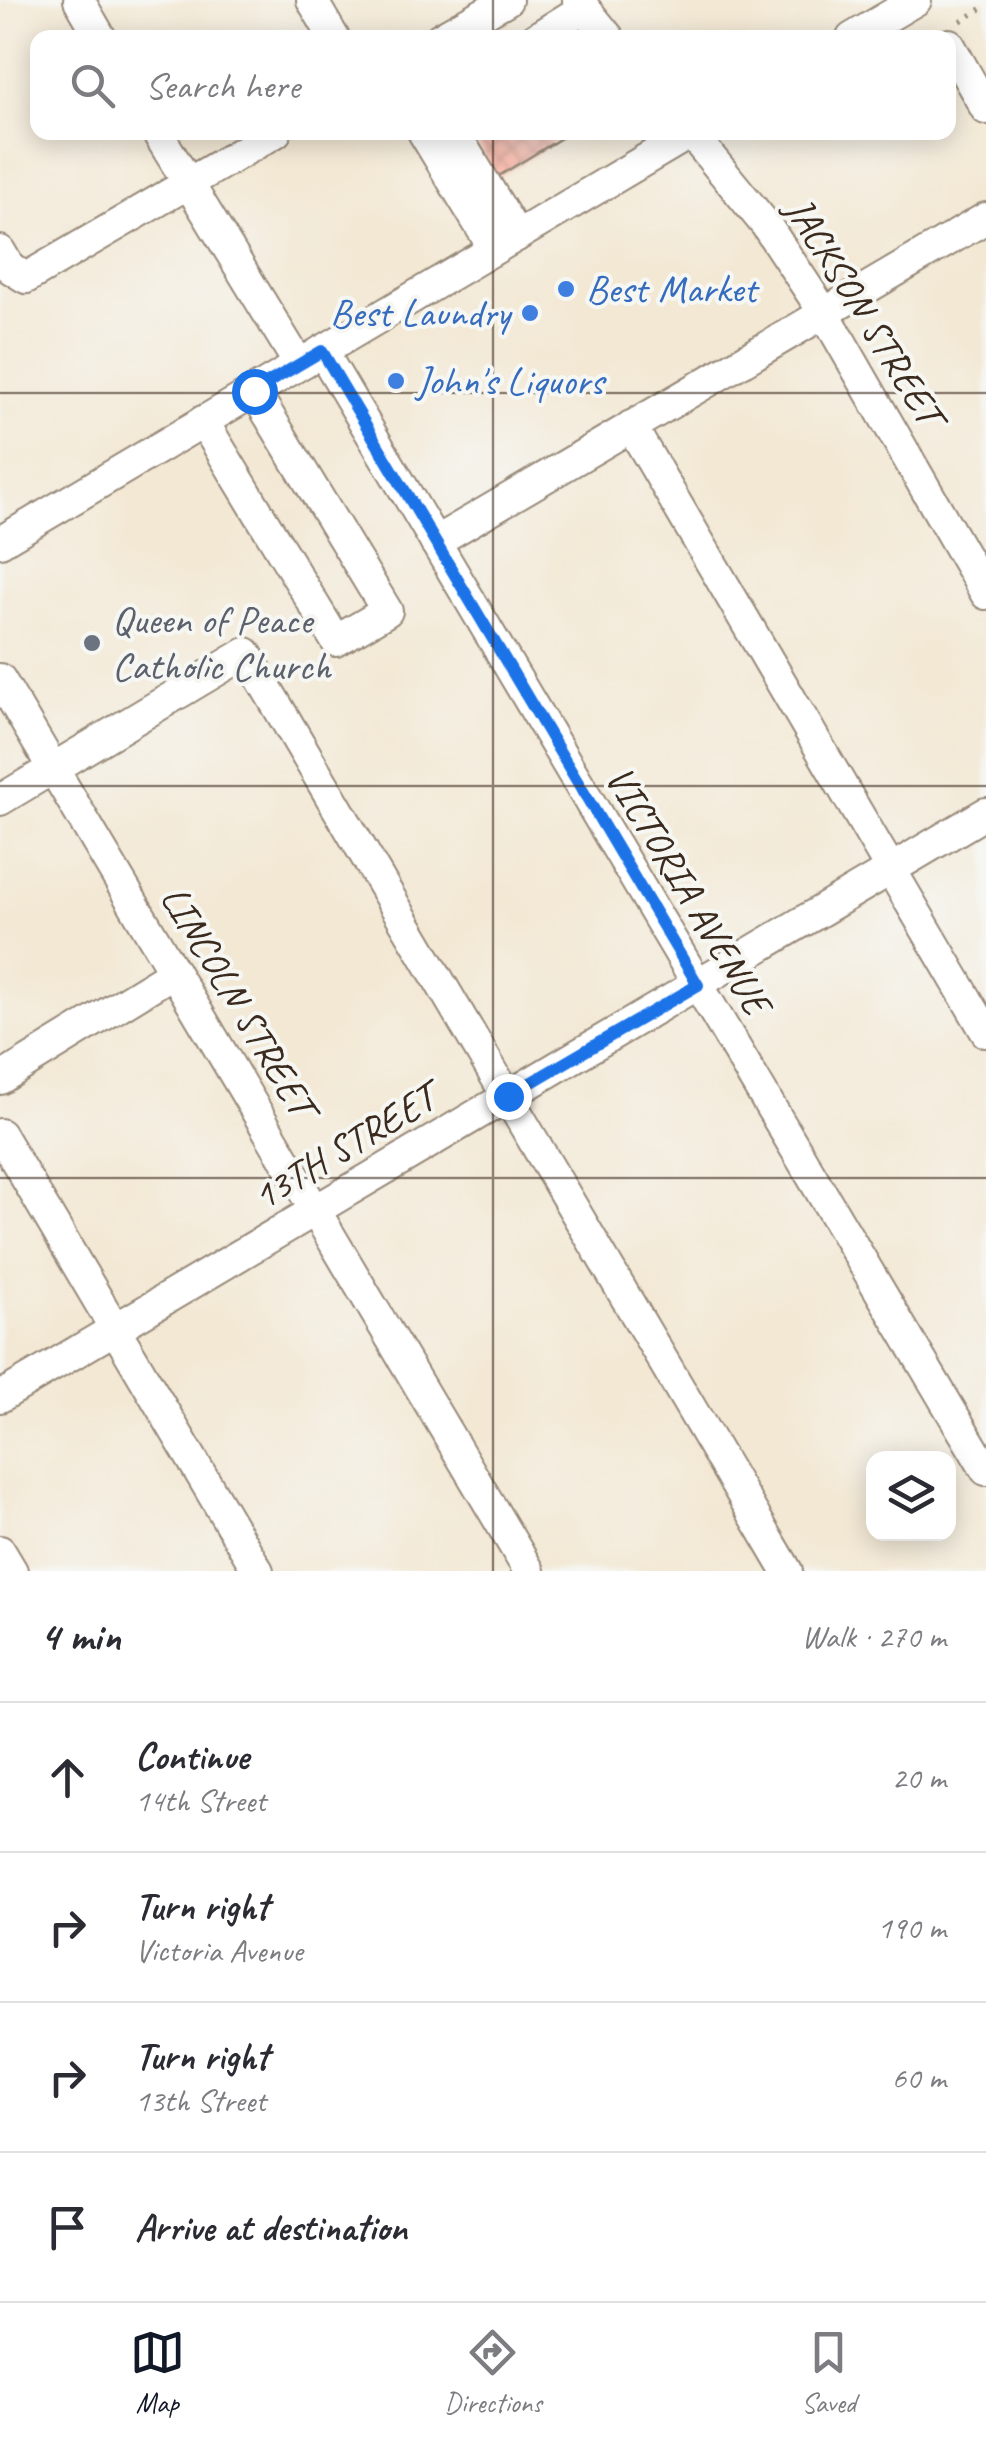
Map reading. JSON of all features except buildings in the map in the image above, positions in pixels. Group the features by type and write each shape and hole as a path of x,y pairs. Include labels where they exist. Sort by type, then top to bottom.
{"street":[{"path":"79,0 96,30"},
{"path":"312,0 329,30"},
{"path":"454,30 507,0"},
{"path":"865,30 916,0"},
{"path":"547,30 581,4 603,30"},
{"path":"956,54 981,89"},
{"name":"VICTORIA AVENUE","path":"162,140 188,186 434,542 986,1470"},
{"path":"3,264 26,278 263,140"},
{"path":"429,140 506,242"},
{"path":"445,140 506,242"},
{"path":"458,140 506,242"},
{"path":"0,542 679,140"},
{"name":"JACKSON STREET","path":"697,140 766,225 825,314 986,594"},
{"path":"434,542 825,314 982,229"},
{"path":"203,421 336,642 387,611 254,391"},
{"path":"631,426 986,1032"},
{"path":"0,800 246,653 787,1571"},
{"name":"LINCOLN STREET","path":"0,680 529,1571"},
{"name":"13TH STREET","path":"0,1397 986,813"},
{"path":"0,1079 174,972"},
{"path":"0,1134 258,1571"},
{"path":"0,1551 12,1571"}],"place":[{"name":"Best Market","path":"566,289"},
{"name":"Best Laundry","path":"530,313"},
{"name":"John's Liquors","path":"396,381"},
{"name":"Queen of Peace Catholic Church","path":"92,643"}],"route":[{"path":"254,391 322,351 698,985 508,1096"}]}
